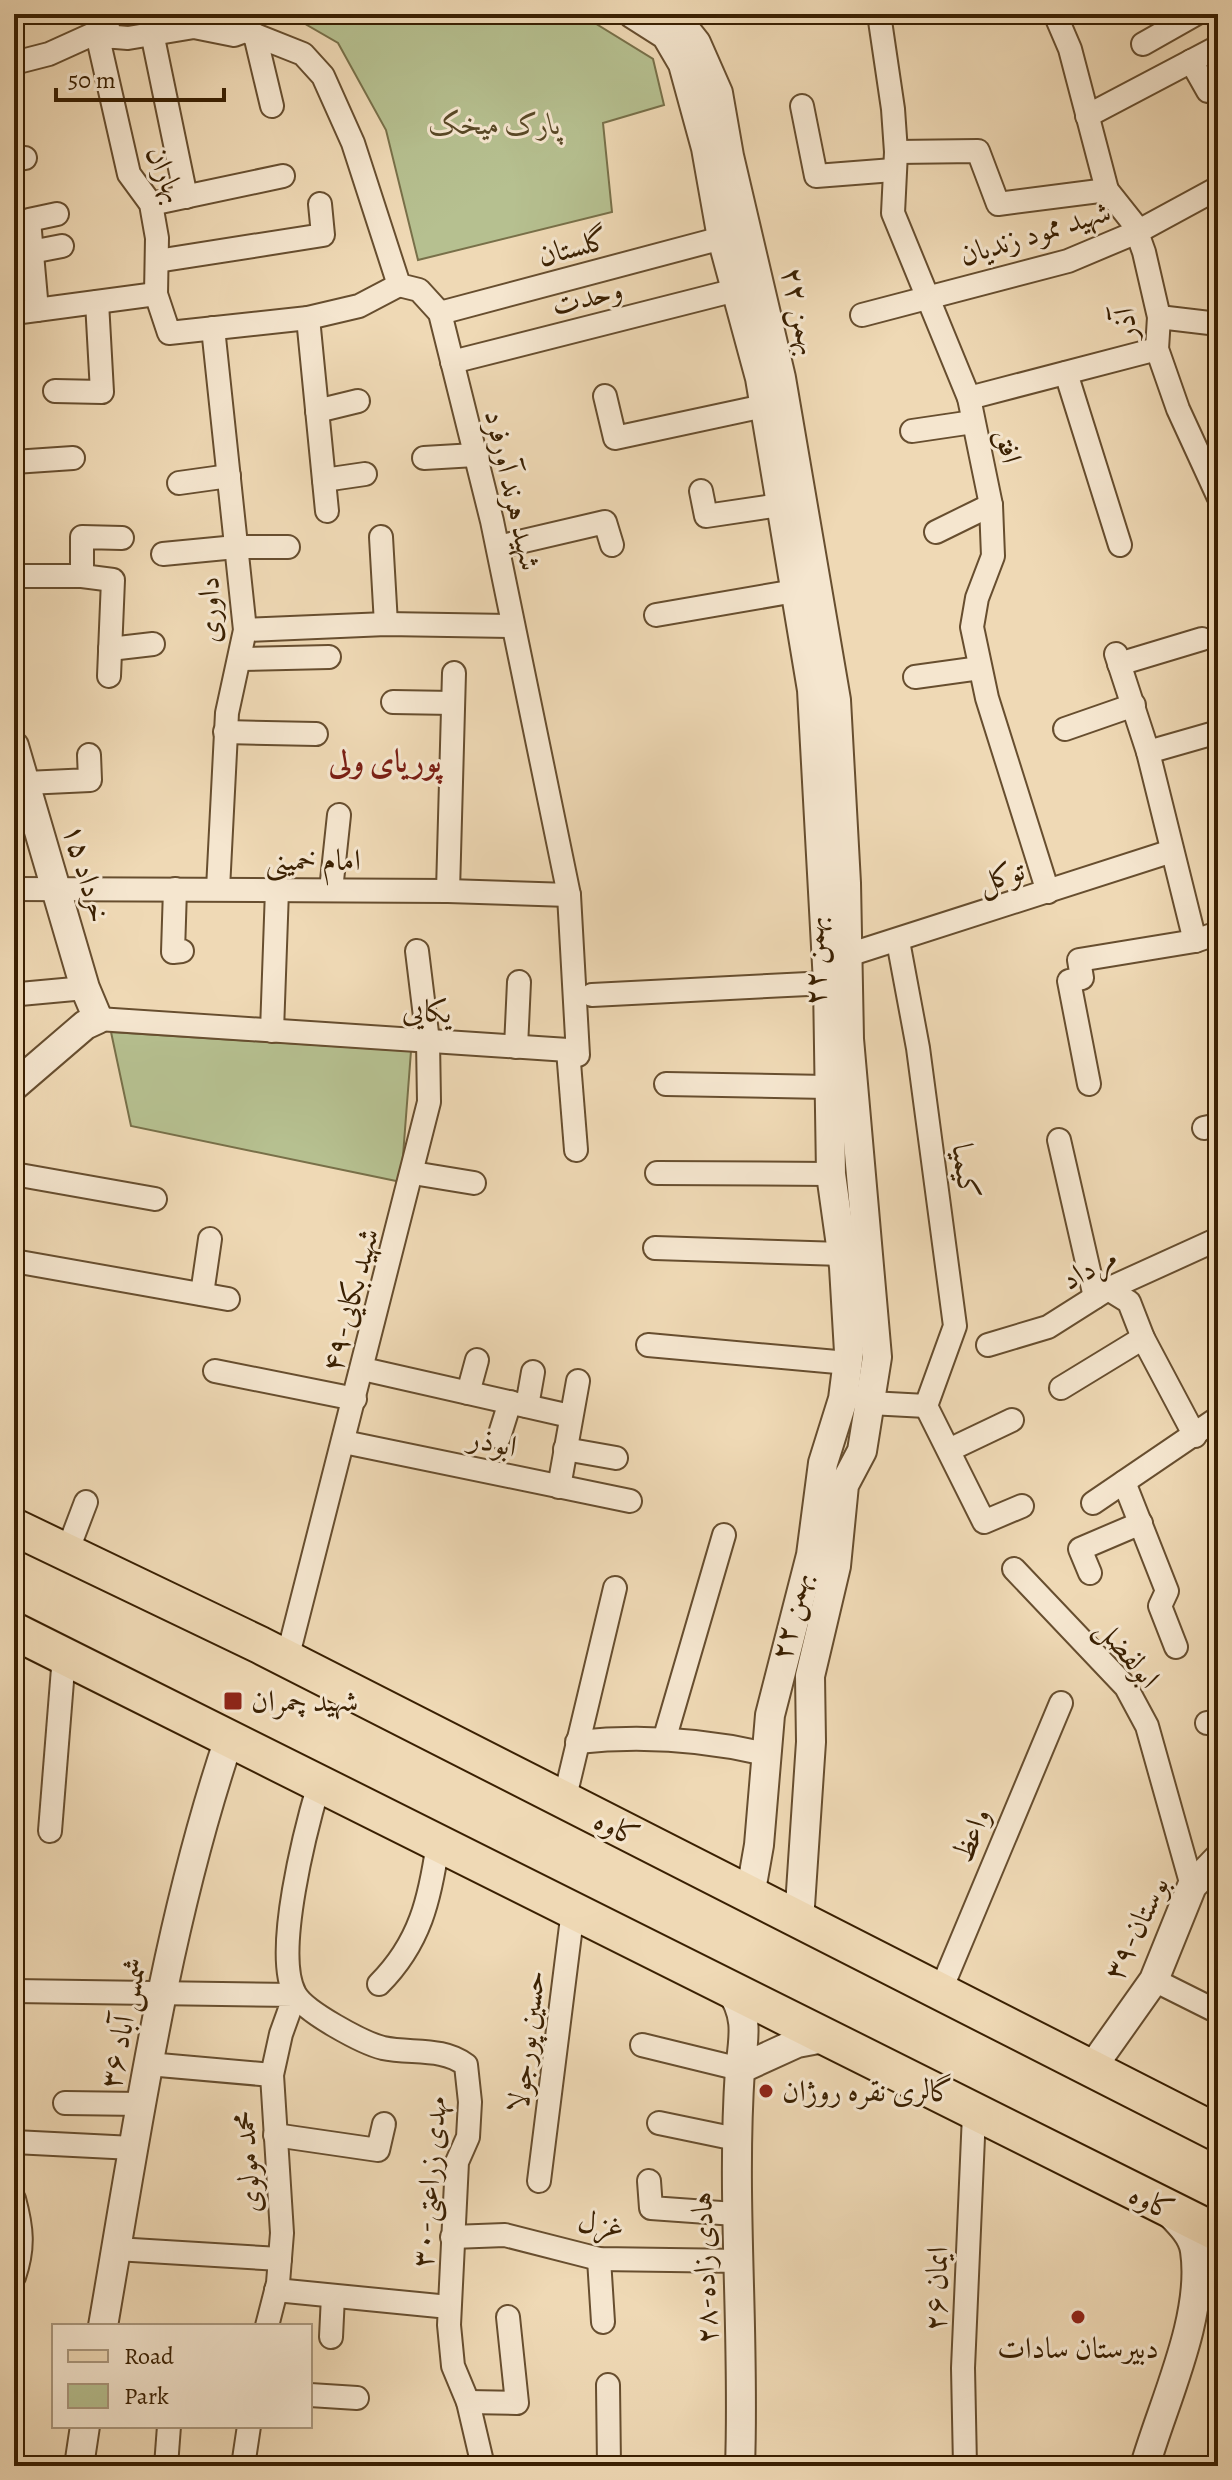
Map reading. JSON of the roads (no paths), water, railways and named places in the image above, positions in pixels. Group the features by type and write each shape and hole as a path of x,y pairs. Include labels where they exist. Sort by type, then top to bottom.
{"main road":[{"name":"کاوه","path":"14,1527 287,1659 1218,2133"},
{"name":"کاوه","path":"14,1631 829,2037 974,2114 1218,2233"}],"street":[{"name":"بهاران","path":"105,14 104,37 129,174 151,204 157,261 156,294 169,333 213,328"},
{"name":"۲۲ بهمن","path":"633,14 666,35 683,64 706,148 722,238 764,406 812,690 828,983 827,1087 831,1174 842,1254 848,1363 843,1399 823,1463 811,1555 770,1715 750,1896"},
{"name":"۲۲ بهمن","path":"673,14 696,43 718,93 726,144 781,378 836,700 849,1039 877,1357 862,1451 844,1485 836,1566 810,1676 806,1832 799,1921"},
{"name":"افق","path":"879,14 894,161 893,213 969,398 991,505 993,556 977,598 972,627 980,668 1048,892"},
{"path":"1055,14 1070,49 1107,190 1137,232"},
{"path":"1143,44 1196,14"},
{"path":"14,63 49,54 91,35 128,38 194,27 240,28 303,54 323,76 353,143 399,285"},
{"path":"240,28 272,106"},
{"path":"152,33 186,197"},
{"path":"1087,116 1218,47"},
{"path":"1191,61 1208,91"},
{"path":"802,106 816,176 894,161 978,151 998,204 1107,190"},
{"path":"151,204 283,176"},
{"name":"شهید ممود زندیان","path":"862,315 1068,261 1137,232 1218,188"},
{"path":"157,261 323,235 320,204"},
{"path":"37,310 29,220 57,214"},
{"name":"آذر","path":"1137,232 1159,317 1157,349 1178,409 1218,496"},
{"name":"گلستان","path":"440,313 722,238"},
{"path":"31,252 62,246"},
{"path":"213,328 308,318 359,306 399,285 419,290 440,313"},
{"name":"وحدت","path":"452,362 736,290"},
{"path":"14,313 156,294"},
{"path":"55,391 102,392 97,302"},
{"name":"شهید هرند آورفرد","path":"440,313 498,547 569,895 576,1150"},
{"path":"1159,317 1218,324"},
{"path":"308,318 327,511"},
{"name":"داوری","path":"213,328 245,630 225,732 218,889"},
{"path":"969,398 1157,349"},
{"path":"1066,373 1120,545"},
{"path":"605,396 615,438 764,406"},
{"path":"317,411 358,401"},
{"path":"912,431 973,422"},
{"path":"424,458 475,455"},
{"path":"14,462 73,458"},
{"path":"324,480 365,474"},
{"path":"179,483 229,476"},
{"path":"701,491 706,516 780,505"},
{"path":"936,532 991,505"},
{"path":"498,547 605,522 612,545"},
{"path":"82,576 82,537 122,538"},
{"path":"381,537 386,624"},
{"path":"163,554 236,547 288,547"},
{"path":"14,576 82,576 113,580 109,676"},
{"path":"656,615 795,591"},
{"path":"245,630 386,624 513,626"},
{"path":"1089,1084 1069,981 1082,978 1079,960 1212,936 1172,851 1148,752 1118,659 1202,639"},
{"path":"110,649 153,644"},
{"path":"240,659 329,657"},
{"path":"915,677 980,668"},
{"path":"448,891 454,673"},
{"path":"393,702 453,703"},
{"path":"1065,729 1134,705"},
{"path":"225,732 316,734"},
{"path":"1148,752 1218,732"},
{"name":"۱۵ خرداد","path":"14,746 85,988 98,1019"},
{"path":"26,783 90,780 89,755"},
{"path":"331,890 339,815"},
{"name":"توکل","path":"848,955 1172,851"},
{"name":"امام خمینی","path":"14,889 448,891 569,895"},
{"path":"175,889 173,952 182,951"},
{"path":"272,1031 277,890"},
{"name":"کیمیا","path":"898,941 918,1048 955,1326 926,1406"},
{"name":"۴۹-شهید بکایی","path":"287,1659 429,1102 428,1041 417,951"},
{"path":"516,1047 519,982"},
{"path":"592,995 828,983"},
{"path":"20,994 85,988"},
{"path":"14,1086 85,1025 98,1019"},
{"name":"یکایی","path":"98,1019 573,1052"},
{"path":"666,1084 827,1087"},
{"path":"1059,1140 1102,1293 1129,1302 1143,1338 1195,1436"},
{"path":"413,1173 474,1183"},
{"path":"657,1173 831,1174"},
{"path":"14,1174 155,1199"},
{"path":"202,1294 210,1239"},
{"name":"مرداد","path":"988,1345 1048,1327 1102,1293 1218,1239"},
{"path":"655,1248 842,1254"},
{"path":"14,1261 228,1299"},
{"path":"1061,1388 1143,1338"},
{"path":"648,1345 848,1363"},
{"path":"468,1393 477,1360"},
{"path":"363,1369 570,1416"},
{"path":"215,1371 355,1399"},
{"path":"499,1437 533,1372"},
{"path":"559,1487 578,1381"},
{"path":"870,1403 926,1406 984,1522 1022,1506"},
{"path":"1093,1503 1218,1418"},
{"path":"949,1450 1012,1420"},
{"name":"ابوذر","path":"344,1442 630,1501"},
{"path":"565,1449 616,1458"},
{"path":"1124,1482 1167,1591 1160,1606 1176,1647"},
{"path":"67,1552 86,1502"},
{"path":"1090,1573 1080,1549 1141,1523"},
{"path":"665,1737 724,1535"},
{"name":"ابولفضل","path":"1014,1569 1126,1687 1147,1726 1192,1886"},
{"path":"564,1801 615,1588"},
{"path":"50,1831 64,1656"},
{"name":"واعظ","path":"940,1992 1061,1703"},
{"path":"577,1742 665,1737 713,1741 766,1754"},
{"name":"شمس آباد ۳۶","path":"103,2324 162,1995 213,1788 229,1739"},
{"path":"14,1991 295,1995 285,1963 304,1834 319,1784"},
{"path":"760,1824 768,1836 779,1843 806,1832"},
{"path":"379,1984 399,1964 431,1898 438,1843"},
{"name":"۳۹-بوستان","path":"1091,2069 1154,1980 1192,1886 1218,1859"},
{"name":"حسین پورجولا","path":"539,2181 573,1910"},
{"path":"1154,1980 1218,2012"},
{"name":"۲۸-هادی زاده","path":"729,1988 741,2005 746,2023 736,2139 735,2214 741,2261 740,2466"},
{"name":"محمد مولوی","path":"268,2324 276,2290 282,2233 272,2075 281,2034 295,1995"},
{"name":"۳۰-مهدی زراعتی","path":"295,1995 307,2007 381,2047 454,2056 466,2065 470,2102 468,2137 457,2162 449,2307 453,2366 468,2402 483,2466"},
{"path":"642,2045 740,2069 797,2043 829,2037"},
{"path":"148,2064 272,2075"},
{"path":"65,2103 141,2104"},
{"name":"۲۶ ایمان","path":"965,2466 963,2368 974,2114"},
{"path":"659,2123 736,2139"},
{"path":"275,2135 378,2150 384,2124"},
{"path":"14,2142 133,2148"},
{"path":"649,2181 651,2208 735,2214"},
{"path":"14,2199 22,2226 23,2251 14,2277"},
{"path":"1145,2466 1205,2300 1195,2249 1186,2230 1168,2210"},
{"name":"غزل","path":"452,2237 505,2235 599,2259 741,2261"},
{"path":"116,2249 280,2259"},
{"path":"599,2259 603,2322"},
{"path":"276,2290 449,2307"},
{"path":"331,2337 333,2296"},
{"path":"468,2402 517,2403 508,2317"},
{"path":"608,2385 609,2466"},
{"path":"312,2395 357,2398"},
{"path":"79,2466 85,2428"},
{"path":"166,2466 169,2428"},
{"path":"243,2466 249,2428"}],"place":[{"name":"شهید چمران","path":"233,1701"},
{"name":"گالری نقره روژان","path":"766,2091"},
{"name":"دبیرستان سادات","path":"1078,2317"}],"district":[{"name":"پوریای ولی","path":"385,761"}],"park label":[{"name":"پارک میخک","path":"495,124"}]}
